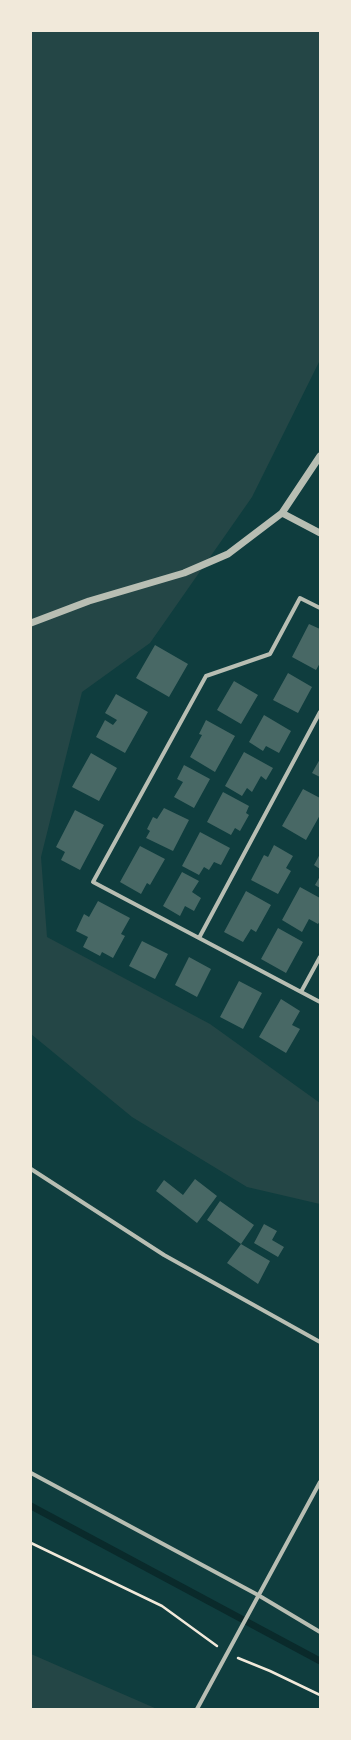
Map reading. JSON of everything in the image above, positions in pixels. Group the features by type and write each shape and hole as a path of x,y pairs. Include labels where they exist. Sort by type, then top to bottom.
{"street":[{"path":"31,623 89,601 192,570 228,554 282,513 320,456"},
{"path":"282,513 320,533"},
{"path":"320,608 300,598 270,654 206,676 93,882 320,1002"},
{"path":"199,938 320,712"},
{"path":"301,992 320,957"},
{"path":"31,1169 164,1255 320,1342"},
{"path":"31,1473 258,1595 320,1632"},
{"path":"197,1709 320,1482"}],"path":[{"path":"31,1543 162,1606 227,1654 270,1671 320,1694"}],"shaded area":[{"path":"31,31 320,31 320,360 252,497 150,643 82,692 41,857 47,937 210,1024 320,1103 320,1204 247,1187 132,1117 31,1034"},
{"path":"31,1654 157,1709 31,1709"}],"building":[{"path":"309,624 320,629 320,663 316,670 292,657"},
{"path":"155,645 188,664 169,697 136,678"},
{"path":"288,673 312,687 298,713 273,700"},
{"path":"234,681 258,695 241,724 217,710"},
{"path":"116,694 148,712 125,753 96,737 105,720 113,725 117,720 105,713"},
{"path":"264,715 291,731 279,753 266,746 263,751 249,742"},
{"path":"206,720 235,736 215,772 190,757 202,735 199,734"},
{"path":"244,752 273,768 266,780 261,776 252,792 247,788 242,796 225,786"},
{"path":"91,753 117,768 99,801 72,787"},
{"path":"320,759 320,777 312,773"},
{"path":"184,765 210,779 194,808 174,797 183,782 177,779"},
{"path":"303,789 320,798 320,815 306,840 282,826"},
{"path":"223,792 249,806 246,813 249,815 240,831 235,828 231,835 207,822"},
{"path":"164,808 189,820 173,851 146,838 150,831 147,829 153,817 157,819"},
{"path":"75,810 104,825 80,870 61,860 65,852 56,847"},
{"path":"200,832 230,848 221,865 214,862 209,870 204,867 199,875 182,866"},
{"path":"274,845 293,856 286,868 291,871 278,894 251,880 264,855 268,857"},
{"path":"140,846 165,859 150,885 147,883 141,894 120,882"},
{"path":"320,854 320,869 314,865"},
{"path":"182,872 199,881 192,892 201,898 194,911 185,906 180,916 163,906"},
{"path":"320,876 320,888 315,885"},
{"path":"300,887 320,898 320,921 318,924 309,919 302,932 282,920"},
{"path":"246,891 271,905 256,932 251,929 243,942 224,932"},
{"path":"98,901 130,918 121,934 125,936 113,958 102,952 100,956 83,947 88,937 76,931 84,914 89,917"},
{"path":"278,928 303,942 286,973 261,959"},
{"path":"142,941 168,954 155,979 129,966"},
{"path":"189,957 211,969 197,997 175,985"},
{"path":"239,981 262,993 243,1029 220,1017"},
{"path":"281,999 300,1011 292,1025 300,1029 286,1053 259,1037"},
{"path":"195,1179 217,1196 197,1223 156,1191 164,1180 183,1195"},
{"path":"220,1201 254,1225 241,1244 207,1220"},
{"path":"264,1224 277,1231 272,1240 284,1247 278,1257 254,1243"},
{"path":"241,1244 270,1261 258,1284 227,1263"}],"waterway":[{"path":"31,1506 320,1661"}]}
